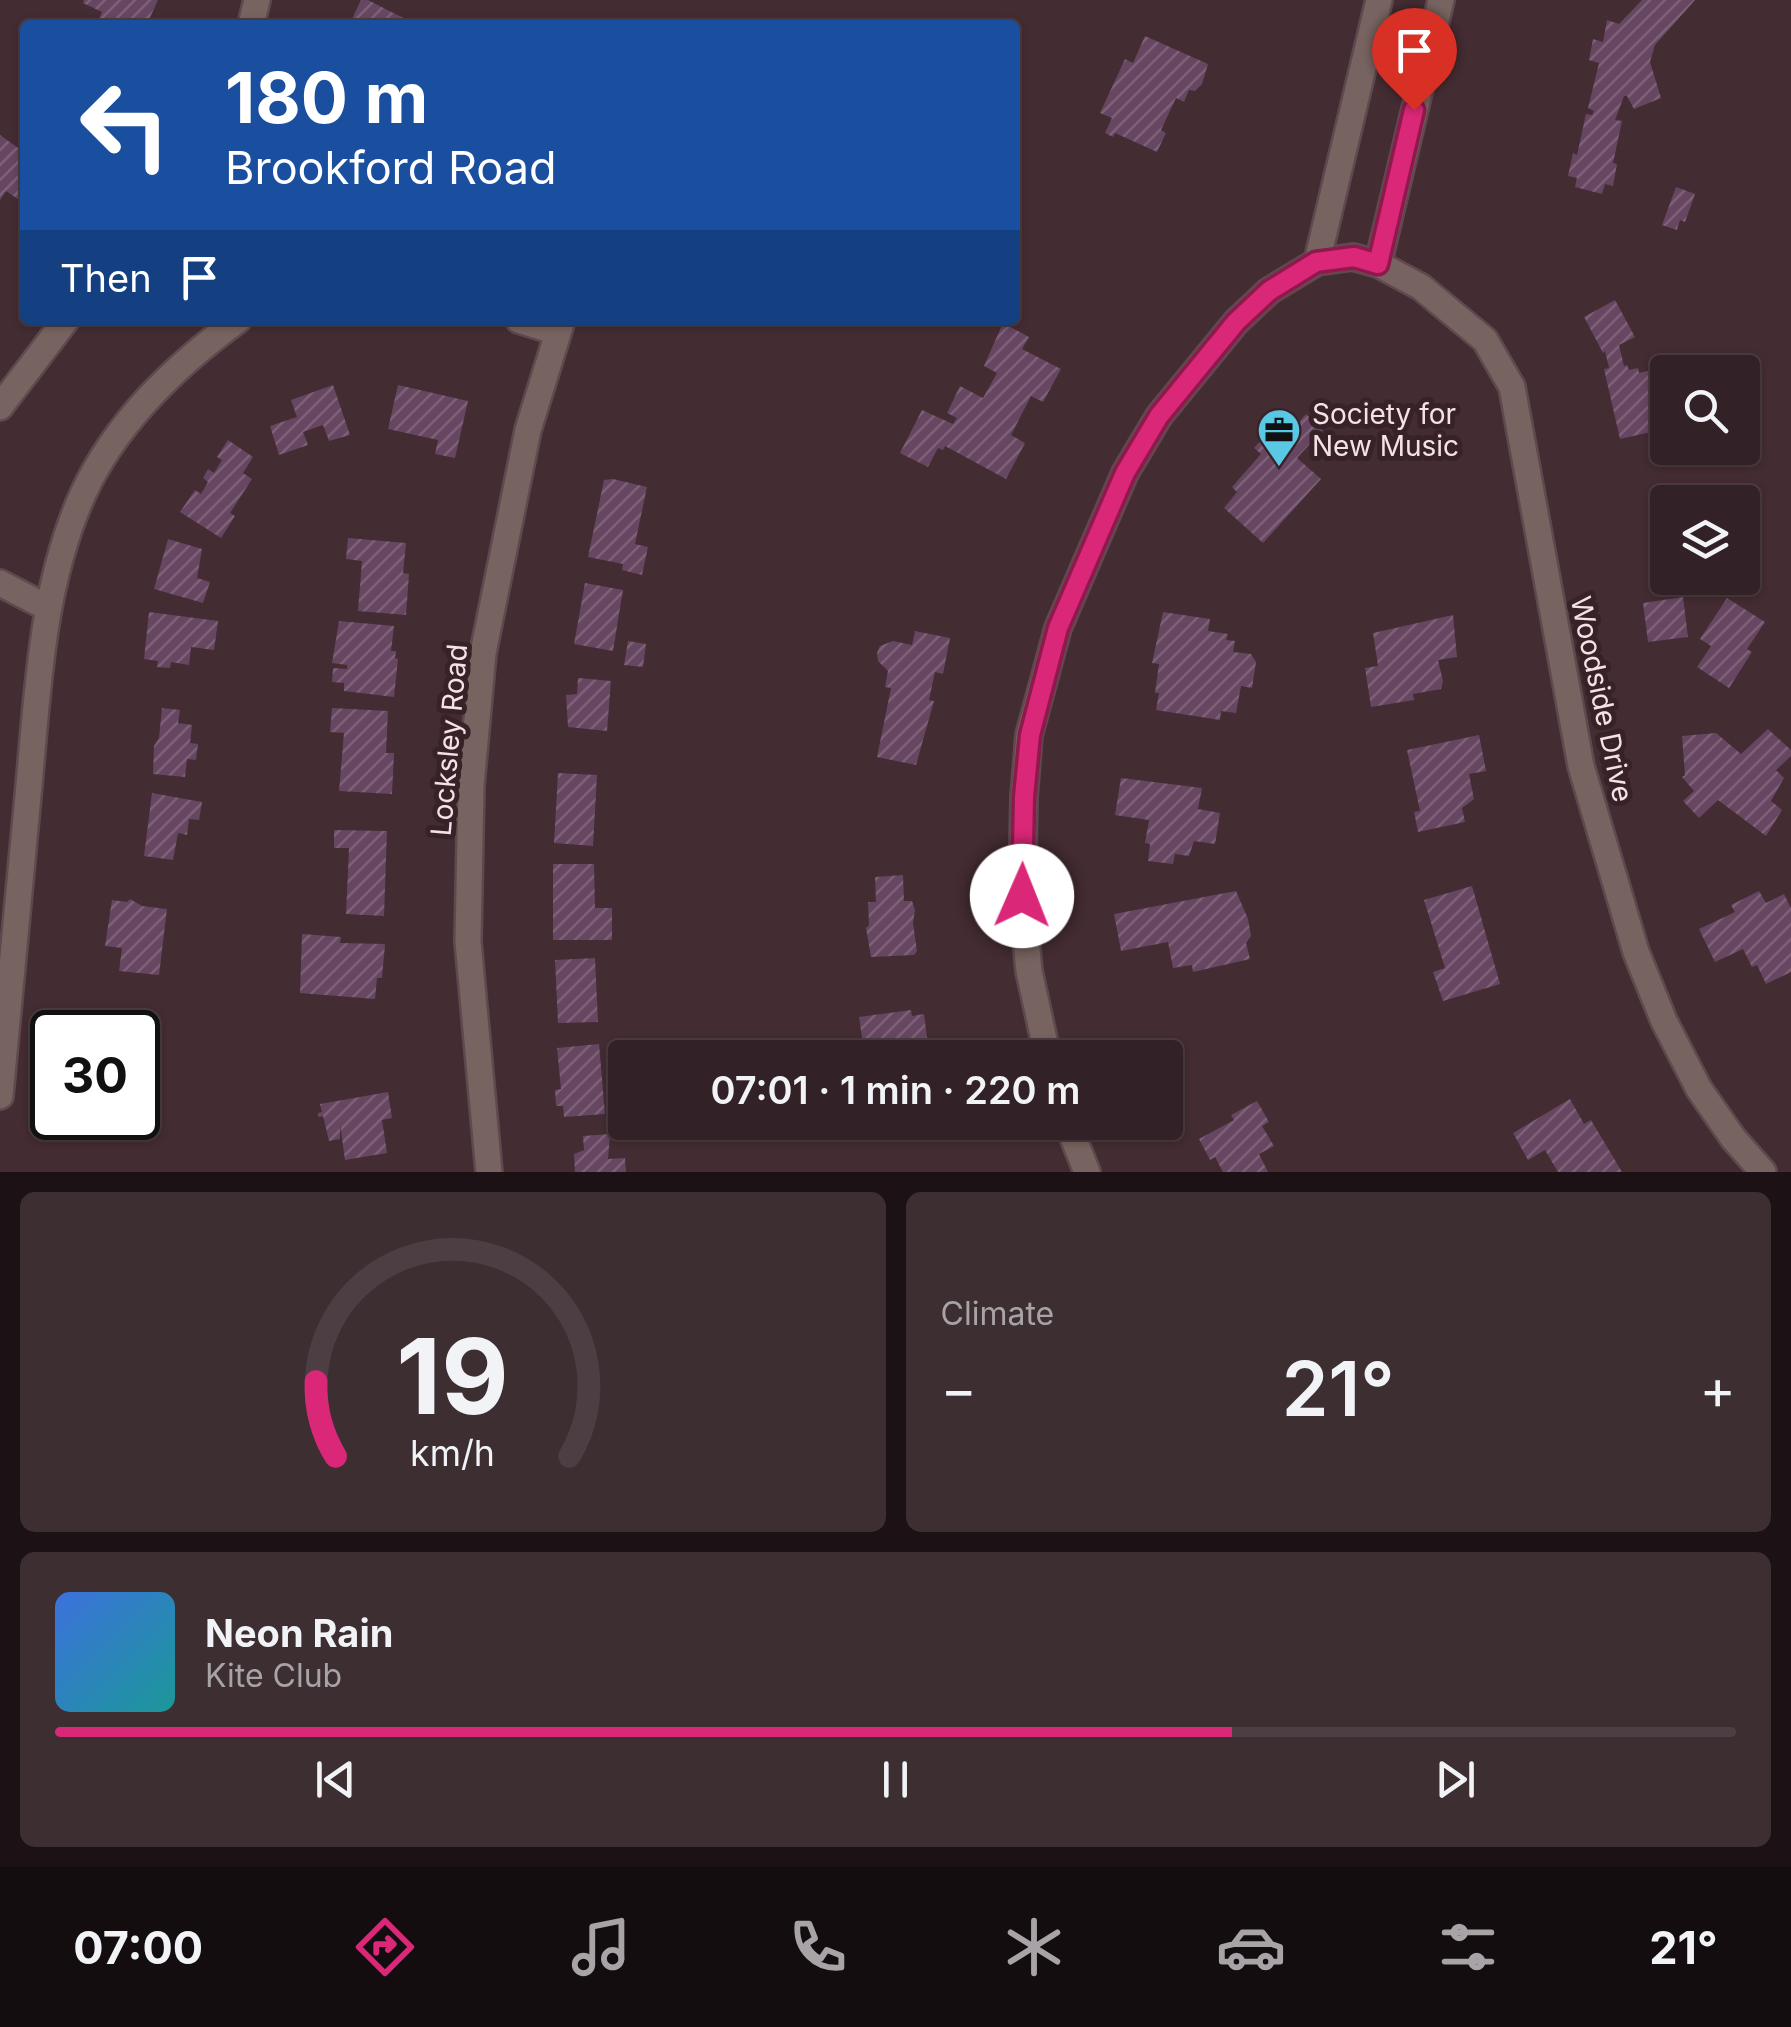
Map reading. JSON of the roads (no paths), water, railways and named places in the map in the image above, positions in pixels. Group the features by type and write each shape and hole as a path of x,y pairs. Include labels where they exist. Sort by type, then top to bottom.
{"street":[{"path":"1316,262 1379,0"},
{"path":"1044,1040 1029,971 1022,896 1023,817 1030,735 1058,628 1125,473 1159,416 1236,322 1269,291 1316,262 1354,257 1378,264 1441,0"},
{"name":"Woodside Drive","path":"1378,264 1422,287 1485,340 1512,387 1581,766 1636,952 1664,1021 1700,1089 1733,1138 1763,1172"},
{"path":"0,407 62,325"},
{"path":"0,1096 48,608 60,556 84,493 124,426 189,356 231,325"},
{"name":"Locksley Road","path":"489,1172 468,942 471,786 483,654 528,430 559,326"},
{"path":"0,582 48,608"},
{"path":"1075,1140 1087,1172"}],"place":[{"name":"Society for New Music","path":"1279,468"}]}
